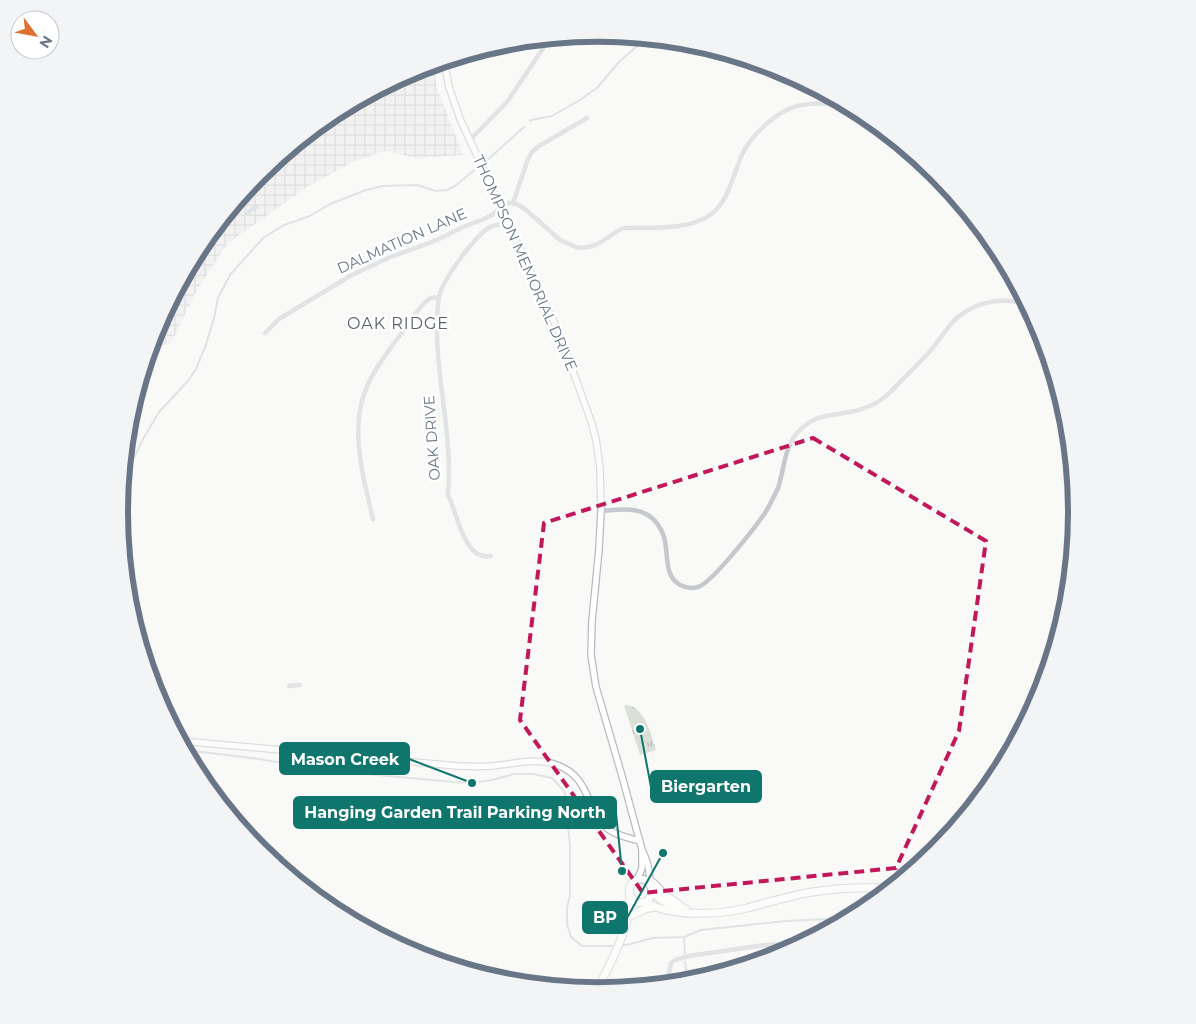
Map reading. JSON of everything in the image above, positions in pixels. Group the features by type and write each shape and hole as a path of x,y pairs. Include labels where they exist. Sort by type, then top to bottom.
{"main road":[{"name":"THOMPSON MEMORIAL DRIVE","path":"446,68 454,103 557,328 596,440 600,462 601,511 591,639 593,671 642,850 642,868 637,880"},
{"path":"188,742 458,766 491,766 531,761 548,762 563,767 575,777 585,790 599,819 608,829 614,833 640,841"},
{"name":"THOMPSON MEMORIAL DRIVE","path":"642,850 647,859 650,884"},
{"path":"625,926 630,886 637,880 644,880 650,884 654,883 661,892 683,908 709,912"},
{"path":"601,982 611,963 630,916 635,908 651,896 650,884"},
{"path":"630,896 634,901 643,902 654,907 690,913 744,908 804,893 830,889 878,888"},
{"path":"630,916 654,907"}],"street":[{"path":"470,140 508,102 545,46"},
{"path":"587,118 532,152 513,203 525,209 560,240 568,245 581,248 593,246 624,228 691,224 708,216 717,209 728,193 746,148 764,126 787,109 803,105 830,104"},
{"name":"DALMATION LANE","path":"265,333 279,319 350,276 388,258 437,240 484,219 492,215 500,207 513,203"},
{"path":"247,213 256,207"},
{"name":"OAK DRIVE","path":"491,556 478,554 469,545 448,494 448,441 437,348 437,326 439,298 443,285 465,253 490,227 508,224"},
{"path":"373,519 358,443 360,411 366,391 375,372 412,318 428,300 439,298"},
{"path":"601,511 634,510 652,518 664,536 669,570 673,579 688,588 703,586 724,565 766,510 778,488 790,444 803,427 821,416 858,410 880,401 932,349 954,320 963,313 990,302 1018,302"},
{"path":"289,686 300,685"},
{"path":"669,975 671,963 689,956 782,944"}],"highlighted area":[{"path":"813,438 986,541 959,731 896,868 643,893 520,720 544,523"}],"shaded area":[{"path":"435,72 437,88 463,155 416,158 384,151 355,161 307,187 227,244 196,292 171,343 159,346 191,277 226,226 266,180 312,140 363,105"}],"green space":[{"path":"624,705 637,709 642,715 649,728 656,750 640,755"}],"waterway":[{"path":"530,121 552,116 580,100 597,88 619,62 640,45"},
{"path":"485,162 524,127"},
{"path":"132,462 159,412 188,381 196,369 206,345 218,298 230,275 263,238 284,225 310,216 330,204 366,190 383,186 417,185 436,191 447,190 455,186 477,168"},
{"path":"194,751 259,759 323,770 454,782 472,783 514,774 533,774 552,778 563,790 569,802 570,896 567,907 567,924 571,937 582,946 616,946"},
{"path":"621,945 652,938 684,937 701,930 786,921 833,919"},
{"path":"684,937 685,953"},
{"path":"685,962 686,973"}],"place":[{"name":"Biergarten","path":"640,729"},
{"name":"Mason Creek","path":"472,783"},
{"name":"BP","path":"663,853"},
{"name":"Hanging Garden Trail Parking North","path":"622,871"}],"district":[{"name":"OAK RIDGE","path":"398,323"}]}
